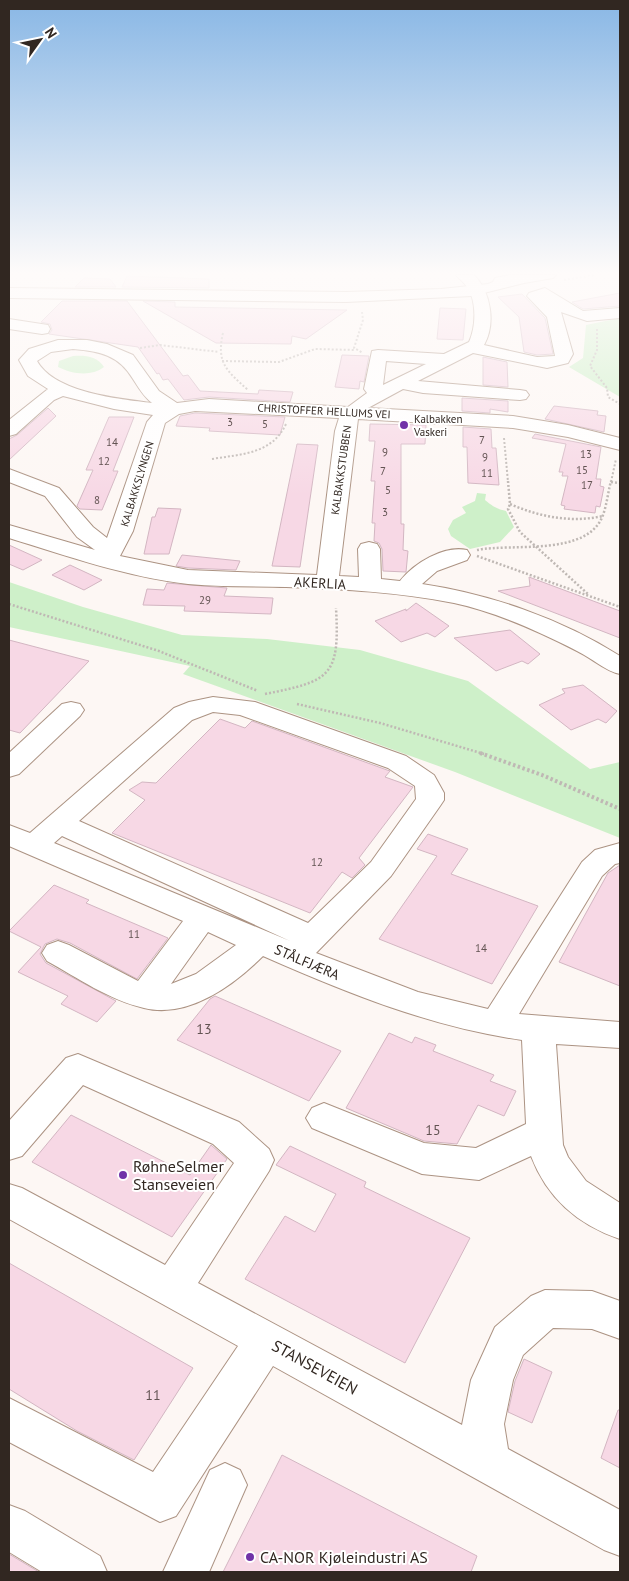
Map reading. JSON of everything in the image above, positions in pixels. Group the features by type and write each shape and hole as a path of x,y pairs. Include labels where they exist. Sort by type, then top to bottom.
{"street":[{"path":"9,367 28,362 33,353 43,349"},
{"path":"95,349 120,354 127,360 154,396 173,410"},
{"path":"472,391 466,359 473,349"},
{"path":"379,394 373,389 378,355 546,363 562,359 564,354 563,349"},
{"name":"KALBAKKSTUBBEN","path":"327,583 345,431 352,413 366,401 402,383 466,359"},
{"path":"28,362 42,377 63,389 110,404 173,410"},
{"path":"402,383 418,388 520,395"},
{"path":"9,430 48,396 63,389"},
{"name":"CHRISTOFFER HELLUMS VEI","path":"173,410 200,404 502,421 568,431 620,444"},
{"name":"KALBAKKSLYNGEN","path":"110,556 122,531 154,426 160,418 173,410"},
{"path":"9,475 52,492 85,532 110,556"},
{"name":"AKERLIA","path":"9,531 188,577 370,586 459,597 502,610 584,645 620,667"},
{"path":"369,550 370,586"},
{"path":"406,589 417,576 440,561 464,555"},
{"path":"21,840 59,823 183,714 200,706 234,705 397,762 419,775 430,787 430,800 381,869 302,947 59,823"},
{"path":"9,768 72,710"},
{"name":"STÅLFJÆRA","path":"21,840 259,942 302,947 403,999 433,1009 500,1024 538,1029 620,1035"},
{"path":"500,1024 504,1010 592,869 605,857 620,853"},
{"path":"145,996 202,918"},
{"path":"58,953 145,996 161,998 194,989 244,956 259,942"},
{"path":"538,1029 545,1145 559,1179 576,1197 620,1222"},
{"path":"9,1145 78,1068 226,1134 256,1160 172,1289"},
{"path":"324,1118 422,1158 479,1164 545,1132"},
{"name":"STANSEVEIEN","path":"9,1200 620,1534"},
{"path":"488,1462 483,1424 492,1380 509,1341 545,1309 592,1310 620,1320"},
{"path":"9,1419 160,1500 266,1340"},
{"path":"186,1572 226,1485"},
{"path":"9,1527 84,1572"}],"path":[{"path":"120,354 141,349"},
{"path":"190,349 219,352"},
{"path":"220,349 222,361 232,378 248,391 244,407"},
{"path":"222,361 279,362 316,349 355,350 378,355"},
{"path":"597,349 590,366 607,388 608,397 620,404"},
{"path":"212,459 248,454 278,439 286,423 286,409"},
{"path":"502,421 510,504 508,509 517,528 589,595"},
{"path":"464,555 495,546 561,545 574,541 594,530 603,516 620,444"},
{"path":"611,482 620,483"},
{"path":"510,504 533,512 562,518 587,519 603,516"},
{"path":"464,555 498,562 620,607"},
{"path":"9,604 159,651 273,697"},
{"path":"234,705 316,680 330,672 338,651 336,608"},
{"path":"294,703 348,713 424,735 550,779 620,809"}],"green space":[{"path":"584,349 620,349 620,397 569,367 583,358"},
{"path":"73,356 90,357 101,363 104,367 93,372 81,373 58,367 59,361"},
{"path":"477,493 486,494 485,500 495,507 506,511 514,527 500,542 470,549 451,536 448,529 453,520 466,513 462,507 475,501"},
{"path":"9,582 83,607 182,635 267,639 360,650 468,681 590,769 620,762 620,838 455,772 183,674 190,666 9,627"}],"building":[{"path":"139,349 163,349 183,376 188,375 200,391 258,394 259,390 293,392 290,402 209,397 184,400 168,379 163,380 159,373 157,374"},
{"path":"524,349 552,349 553,354 537,355 524,352"},
{"path":"342,355 369,356 364,382 360,381 359,389 335,387"},
{"path":"483,357 507,362 508,387 483,385"},
{"path":"462,398 508,401 508,412 490,409 490,413 462,411"},
{"path":"554,406 598,411 597,415 606,416 604,432 545,419"},
{"path":"48,408 56,416 9,460 9,439 17,435"},
{"path":"195,413 285,417 280,435 209,431 210,428 176,426 180,416"},
{"path":"109,417 134,417 113,471 118,471 102,510 80,509 77,506 93,470 86,470"},
{"path":"370,424 426,425 425,444 401,444 401,524 404,524 403,550 408,551 406,572 383,571 382,549 379,543 374,541 375,523 372,523 375,481 371,481 375,441 369,441"},
{"path":"463,427 491,429 492,448 496,448 499,485 468,483 467,447 463,447"},
{"path":"535,434 601,447 596,479 601,479 600,486 604,487 600,507 596,506 595,513 564,509 565,506 561,505 568,476 562,476 563,472 559,472 566,444 532,438"},
{"path":"297,444 318,445 300,567 272,566"},
{"path":"158,508 181,509 169,554 144,554 152,517 155,517"},
{"path":"9,545 42,560 23,570 9,564"},
{"path":"182,555 240,561 236,570 176,566"},
{"path":"70,565 102,580 84,590 52,575"},
{"path":"529,577 620,611 620,638 498,591 530,586"},
{"path":"167,583 227,588 224,596 273,598 271,614 184,611 185,606 143,605 147,589 164,590"},
{"path":"416,603 449,626 435,637 427,633 401,642 375,621 406,609 406,611"},
{"path":"510,630 540,654 528,664 522,661 496,671 454,638"},
{"path":"9,640 89,661 20,733 9,730"},
{"path":"583,685 617,711 606,723 598,719 571,730 539,705 565,693 562,689"},
{"path":"220,719 245,728 252,721 390,771 385,777 413,787 359,858 365,865 352,878 342,872 310,913 112,833 145,800 129,790 142,782 156,783"},
{"path":"428,834 468,849 451,874 538,906 492,984 379,939 437,856 417,849"},
{"path":"620,865 620,986 559,962 608,873"},
{"path":"54,885 89,900 86,903 168,938 137,979 70,943 57,939 45,944 40,954 46,963 116,1001 97,1022 61,1004 68,996 18,972 41,947 9,931"},
{"path":"215,996 341,1051 309,1101 177,1040 210,999"},
{"path":"389,1033 412,1043 415,1037 436,1045 433,1051 494,1075 490,1081 516,1091 504,1116 478,1105 457,1144 424,1141 346,1108"},
{"path":"71,1115 190,1175 211,1145 227,1159 172,1237 32,1162"},
{"path":"290,1146 366,1182 364,1187 470,1238 405,1363 245,1279 285,1216 315,1232 336,1194 276,1165"},
{"path":"9,1263 193,1368 134,1460 77,1431 9,1389"},
{"path":"524,1359 552,1372 532,1423 508,1412 515,1381"},
{"path":"618,1410 620,1410 620,1468 601,1458"},
{"path":"282,1455 477,1556 471,1572 223,1572"},
{"path":"9,1554 39,1572 9,1572"}],"place":[{"name":"Kalbakken Vaskeri","path":"404,425"},
{"name":"RøhneSelmer Stanseveien","path":"123,1175"},
{"name":"CA-NOR Kjøleindustri AS","path":"250,1557"}]}
